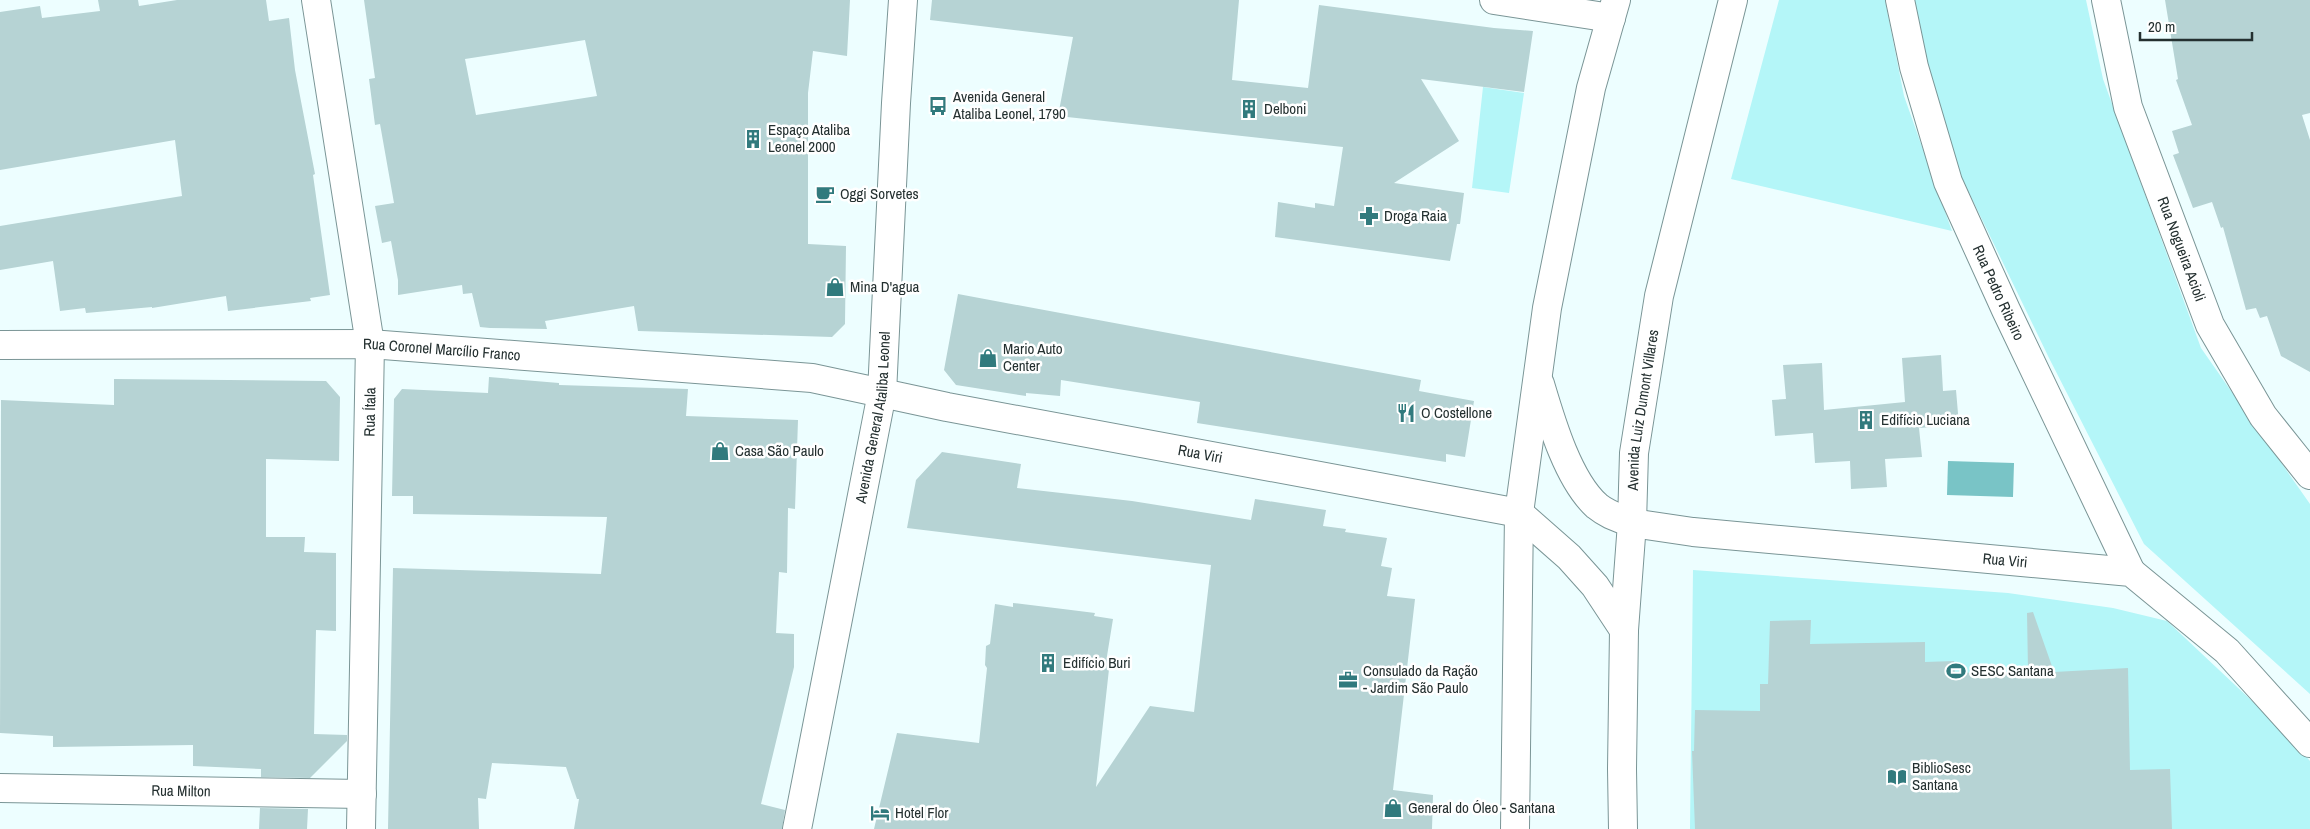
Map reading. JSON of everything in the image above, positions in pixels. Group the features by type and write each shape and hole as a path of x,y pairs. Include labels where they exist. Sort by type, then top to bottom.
{"main road":[{"name":"Rua Ítala","path":"316,0 370,344 361,829"},
{"name":"Avenida General Ataliba Leonel","path":"797,829 882,393 902,0"},
{"path":"1494,0 1614,9 1591,88 1547,308 1519,513 1515,829"},
{"name":"Avenida Luiz Dumont Villares","path":"1623,829 1624,630 1632,522 1634,453 1659,296 1733,0"},
{"name":"Rua Pedro Ribeiro","path":"1900,0 1914,67 1948,182 2006,310 2131,572"},
{"name":"Rua Nogueira Acioli","path":"2106,0 2128,106 2210,325 2263,416 2310,475"},
{"name":"Rua Coronel Marcílio Franco","path":"0,344 370,344 812,378 882,393"},
{"name":"Rua Viri","path":"1538,375 1559,440 1573,472 1597,506 1612,516 1632,522 1693,532 2131,572"},
{"name":"Rua Viri","path":"882,393 957,409 1519,513"},
{"path":"1519,513 1569,557 1595,586 1624,630"},
{"path":"2131,572 2227,651 2310,743"},
{"name":"Rua Milton","path":"0,788 362,794"}],"shaded area":[{"path":"1779,0 1885,0 1904,96 1952,231 1731,179"},
{"path":"1914,0 2086,0 2103,79 2201,348 2310,504 2310,694 2144,544 2049,358 1960,174 1926,62"},
{"path":"1483,87 1524,93 1509,193 1472,188"},
{"path":"1948,461 2014,463 2013,497 1947,495"},
{"name":"SESC Santana","path":"1693,570 2008,593 2113,608 2167,621 2285,732 2310,761 2310,829 1690,829"}],"building":[{"path":"98,0 138,0 139,6 177,0 266,0 269,21 289,18 295,70 315,174 313,175 330,295 310,298 311,301 228,311 226,296 152,308 86,313 85,308 60,311 53,261 0,270 0,226 182,196 175,140 0,170 0,12 40,6 42,18 100,11"},
{"path":"364,0 850,0 847,56 813,51 808,93 808,244 846,246 845,324 832,337 638,331 634,306 545,321 547,329 490,328 480,327 472,293 463,294 462,285 398,295 398,280 391,241 382,243 375,206 394,203 380,124 375,125 369,79 375,78","holes":["585,40 597,96 476,115 465,59"]},
{"path":"932,0 1239,0 1232,80 1308,88 1319,5 1494,28 1533,31 1524,92 1421,79 1459,141 1394,183 1464,193 1460,224 1457,224 1450,261 1275,237 1278,202 1315,208 1315,203 1334,206 1343,147 1058,116 1073,37 930,20"},
{"path":"2165,0 2310,0 2310,113 2302,115 2310,140 2310,372 2281,356 2267,316 2260,318 2256,308 2246,310 2223,227 2221,228 2212,202 2193,208 2173,155 2179,153 2172,131 2192,125 2176,80 2178,79"},
{"path":"958,294 1421,380 1419,391 1474,401 1465,457 1446,454 1446,462 1197,423 1200,402 1061,380 1060,396 1026,393 1026,396 956,385 944,370"},
{"name":"Edifício Luciana","path":"1941,355 1943,391 1956,390 1959,425 1919,428 1922,457 1885,459 1887,487 1851,489 1850,461 1815,463 1813,433 1775,436 1772,400 1786,399 1783,365 1822,363 1824,410 1905,402 1902,358"},
{"path":"489,377 559,383 559,385 688,389 686,416 798,420 795,509 788,508 787,573 779,572 776,633 794,634 794,667 761,804 785,810 782,829 574,829 579,799 577,799 566,767 492,763 486,799 478,798 479,829 388,829 393,568 601,574 607,517 413,514 413,496 392,496 394,399 402,389 488,393"},
{"path":"114,379 326,381 340,397 339,461 266,459 266,537 305,537 304,552 336,553 336,631 316,630 314,734 347,735 347,741 310,778 261,777 261,769 193,766 193,745 53,747 53,736 0,733 1,400 114,405"},
{"path":"942,452 1021,464 1017,488 1132,501 1251,520 1255,499 1326,510 1323,526 1346,529 1345,532 1387,538 1381,566 1392,568 1387,596 1415,599 1393,790 1433,795 1432,829 874,829 897,733 979,743 987,668 985,665 986,646 990,644 995,604 1013,607 1013,603 1095,613 1094,616 1113,619 1107,656 1110,660 1096,787 1150,706 1194,712 1211,565 907,528 916,480"},
{"path":"2033,612 2054,672 2128,668 2130,770 2170,769 2172,829 1695,829 1692,751 1694,751 1695,710 1760,711 1760,684 1768,684 1770,621 1811,620 1810,644 1925,642 1925,662 1954,661 1955,673 2028,671 2027,613"},
{"path":"260,808 308,809 307,829 259,829"}],"place":[{"name":"Avenida General Ataliba Leonel, 1790","path":"938,106"},
{"name":"Delboni","path":"1249,109"},
{"name":"Espaço Ataliba Leonel 2000","path":"753,139"},
{"name":"Oggi Sorvetes","path":"825,194"},
{"name":"Droga Raia","path":"1369,216"},
{"name":"Mina D'agua","path":"835,287"},
{"name":"Mario Auto Center","path":"988,358"},
{"name":"O Costellone","path":"1406,413"},
{"name":"Edifício Luciana","path":"1866,420"},
{"name":"Casa São Paulo","path":"720,451"},
{"name":"Edifício Buri","path":"1048,663"},
{"name":"SESC Santana","path":"1956,671"},
{"name":"Consulado da Ração - Jardim São Paulo","path":"1348,680"},
{"name":"BiblioSesc Santana","path":"1897,777"},
{"name":"General do Óleo - Santana","path":"1393,808"},
{"name":"Hotel Flor","path":"880,813"}]}
